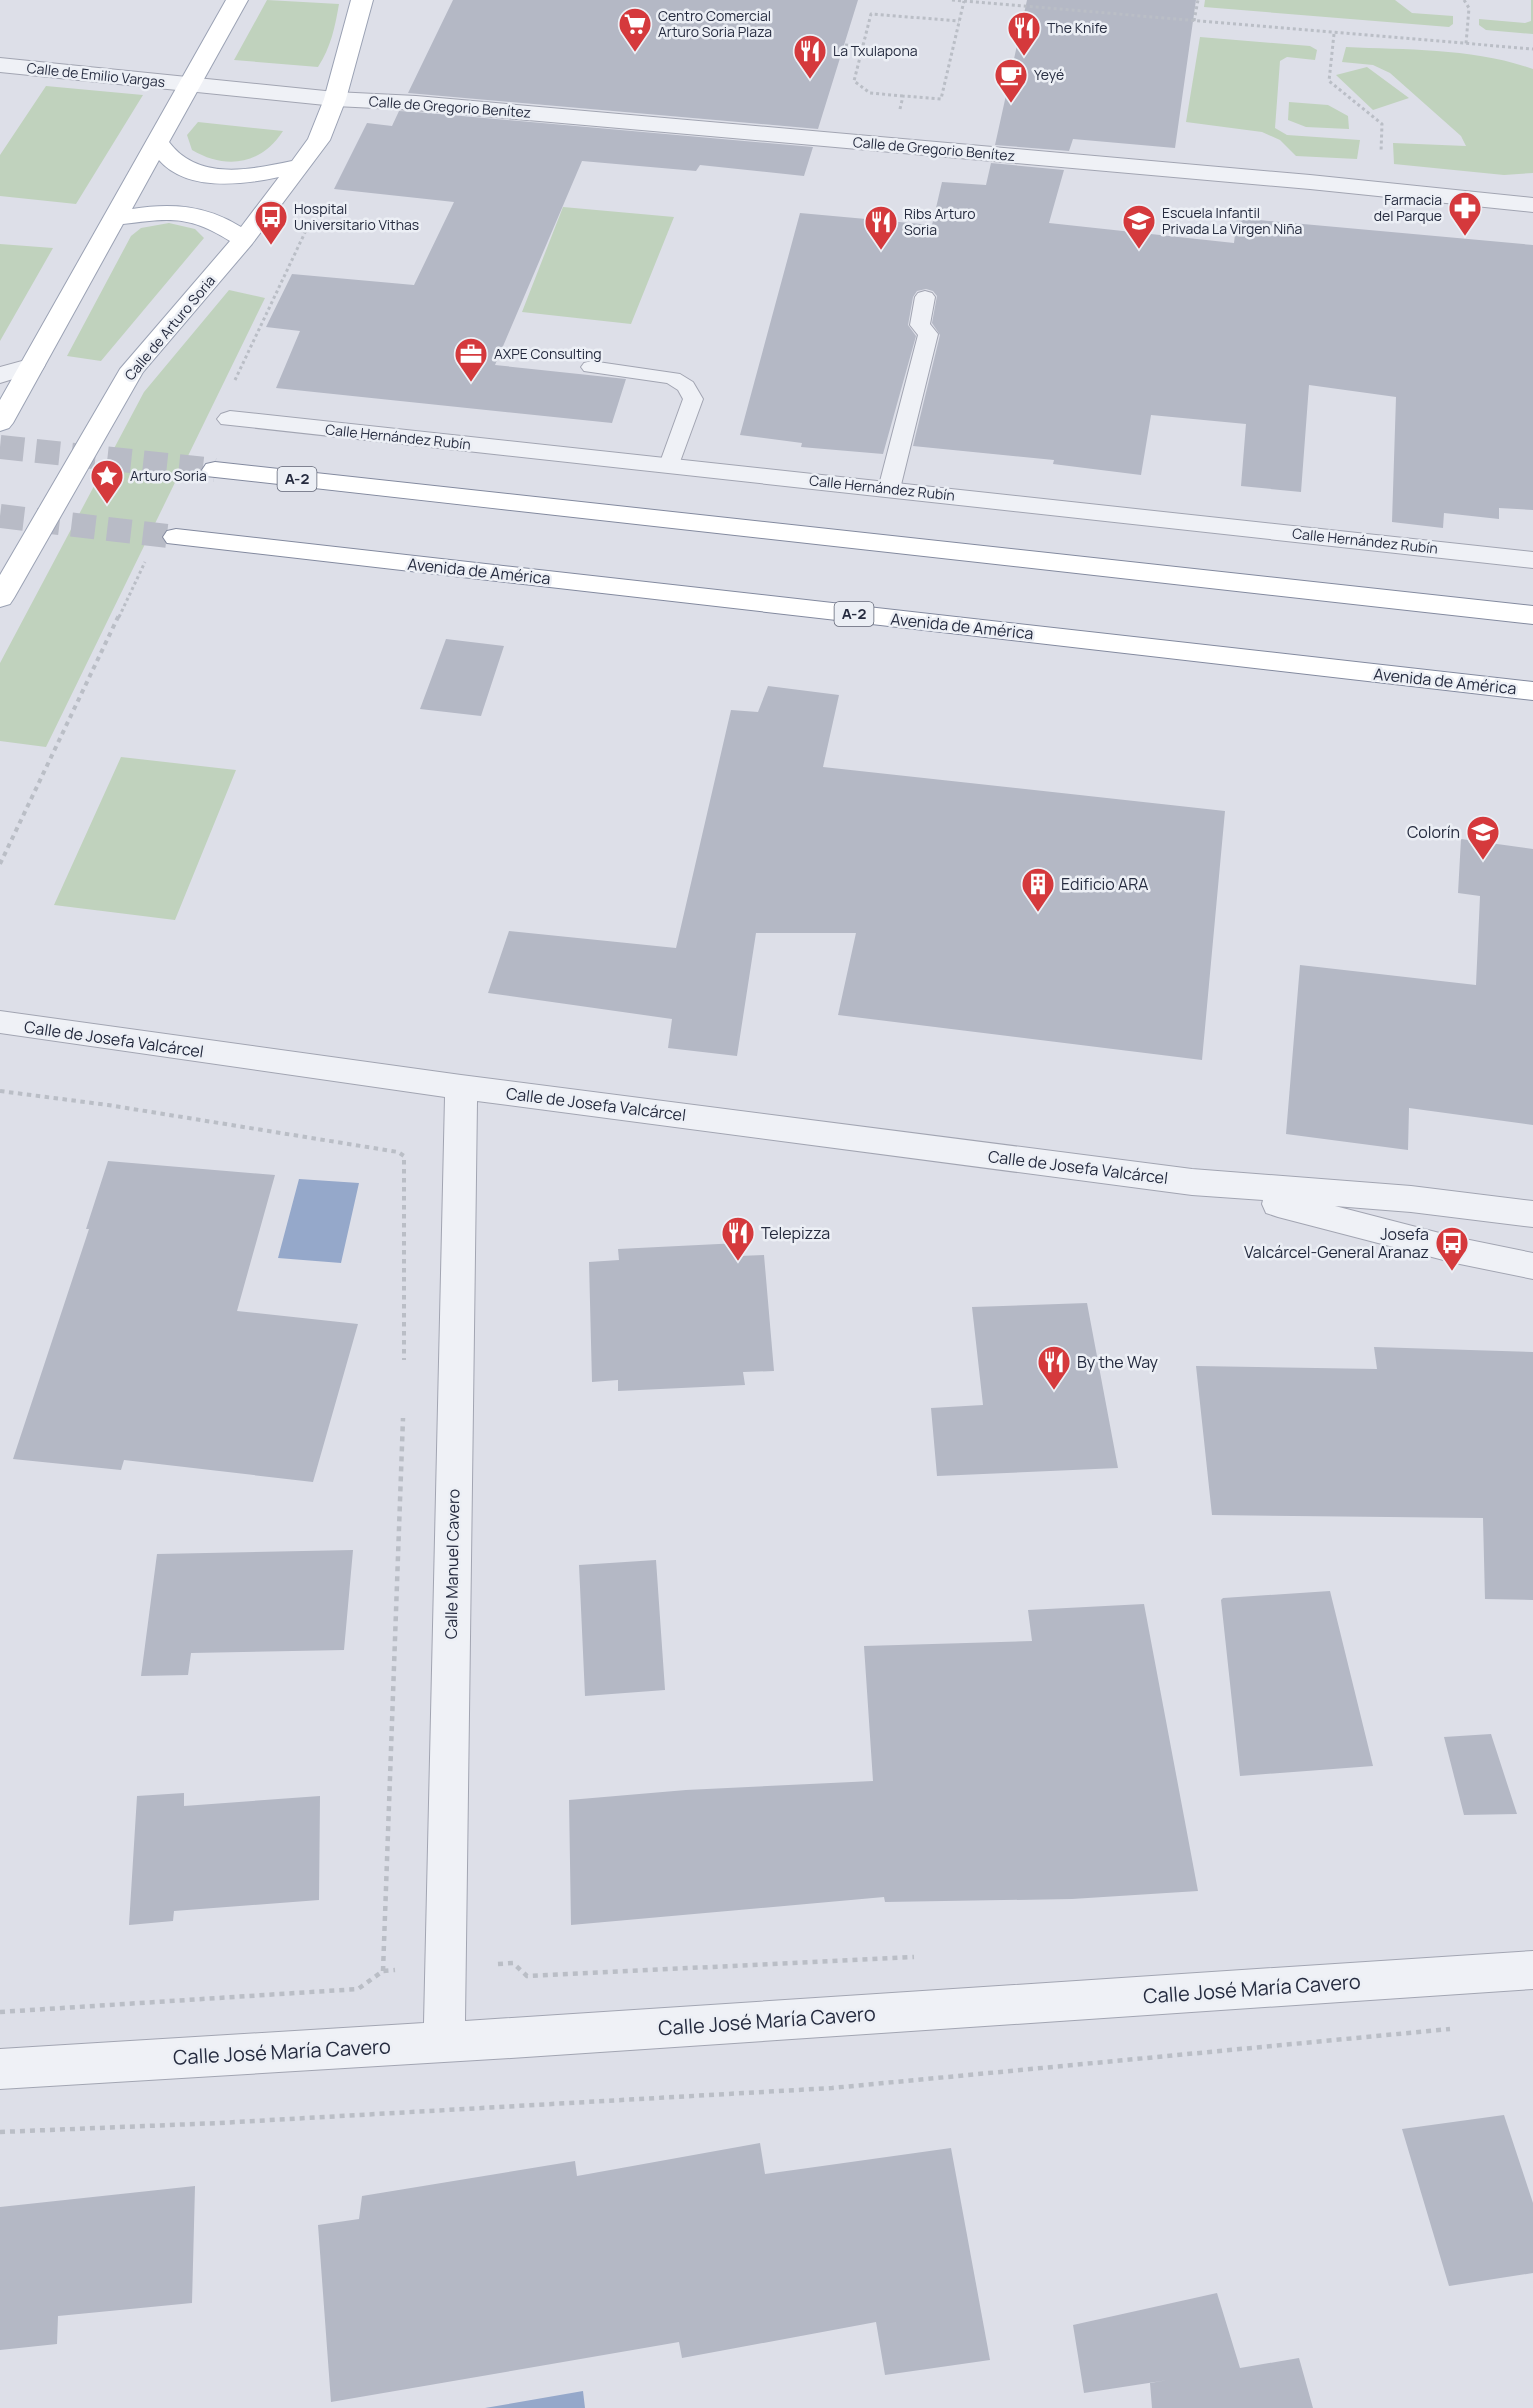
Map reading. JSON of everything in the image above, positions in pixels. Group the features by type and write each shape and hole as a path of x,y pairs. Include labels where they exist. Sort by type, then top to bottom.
{"main road":[{"path":"0,423 237,0"},
{"name":"Calle de Arturo Soria","path":"0,598 132,369 244,239 319,140 335,99 362,0"},
{"path":"158,144 171,160 194,171 238,178 302,165"},
{"path":"116,218 162,212 194,213 220,224 244,239"},
{"name":"A-2","path":"215,470 1533,615"},
{"name":"Avenida de América","path":"176,537 1533,691"}],"street":[{"name":"Calle de Emilio Vargas","path":"0,65 191,84"},
{"path":"191,84 335,99"},
{"name":"Calle de Gregorio Benítez","path":"335,99 416,103 1299,181 1533,205"},
{"path":"0,375 33,364"},
{"name":"Calle Hernández Rubín","path":"230,420 670,465 1533,560"},
{"name":"Calle de Josefa Valcárcel","path":"0,1022 461,1087 1192,1182 1411,1199 1533,1214"},
{"name":"Calle Manuel Cavero","path":"444,2042 461,1087"},
{"name":"Calle de Josefa Valcárcel","path":"1192,1182 1455,1250 1533,1266"},
{"name":"Calle José María Cavero","path":"0,2069 1533,1970"}],"lane":[{"path":"889,489 928,334 920,325 925,297"},
{"path":"591,368 673,378 686,386 693,399 670,465"}],"path":[{"path":"952,0 1533,49"},
{"path":"1194,21 1198,0"},
{"path":"1464,0 1469,8 1466,44"},
{"path":"959,21 871,14 854,81 870,93 941,99 964,1"},
{"path":"1334,34 1329,81 1382,124 1381,158"},
{"path":"845,45 863,47"},
{"path":"898,116 903,96"},
{"path":"0,1091 108,1105 398,1152 404,1156 404,1370"},
{"path":"383,1971 403,1417"},
{"path":"0,2012 358,1989 383,1971 513,1963 527,1976 922,1956"},
{"path":"0,2132 219,2123 832,2088 1462,2028"}],"green space":[{"path":"267,0 339,4 329,44 318,67 234,60"},
{"path":"1205,0 1395,0 1412,13 1453,16 1453,24 1449,27 1204,7"},
{"path":"1531,0 1533,0 1533,34 1486,30 1479,25 1479,19 1525,23 1531,21"},
{"path":"1200,37 1310,46 1317,50 1315,60 1287,57 1280,61 1275,128 1287,135 1360,140 1357,159 1296,156 1280,140 1262,132 1186,122"},
{"path":"1346,47 1464,54 1510,62 1533,69 1533,173 1504,175 1394,164 1393,143 1466,146 1461,136 1390,73 1373,65 1342,62"},
{"path":"1367,67 1409,98 1373,110 1336,75"},
{"path":"46,86 143,95 76,204 0,196 0,155"},
{"path":"1289,102 1328,105 1348,116 1349,129 1306,127 1288,120"},
{"path":"198,122 283,131 264,151 254,157 230,162 217,160 192,150 187,135"},
{"path":"563,207 674,217 631,324 522,312"},
{"path":"169,223 195,229 204,238 101,361 67,356 131,236 141,228"},
{"path":"0,244 53,248 0,341"},
{"path":"229,290 265,298 46,747 0,741 0,663 144,392"},
{"path":"121,757 236,770 175,920 54,905"}],"water":[{"path":"299,1179 359,1183 341,1263 278,1258"},
{"path":"583,2391 585,2408 485,2408"}],"building":[{"name":"Centro Comercial Arturo Soria Plaza","path":"453,0 858,0 818,129 408,93"},
{"path":"1027,0 1196,0 1175,148 1073,139 1069,151 995,145"},
{"path":"399,111 813,147 804,176 700,165 696,171 582,161 495,365 626,379 612,423 276,388 300,331 266,327 292,274 414,285 454,202 334,189 367,123 392,126"},
{"path":"991,163 1064,170 1049,223 1234,243 1237,218 1533,245 1533,510 1499,508 1499,519 1444,513 1443,528 1392,522 1396,397 1309,385 1301,492 1241,486 1246,424 1151,415 1141,475 1053,464 1054,460 913,446 940,335 932,323 937,296 933,291 926,289 917,291 913,297 908,325 916,336 883,454 801,447 802,443 740,435 800,213 932,225 942,182 986,185"},
{"path":"446,639 504,646 481,716 420,709"},
{"name":"Edificio ARA","path":"768,686 839,695 823,767 1225,811 1202,1060 838,1015 856,933 756,933 737,1056 668,1048 672,1019 488,993 509,931 676,948 731,710 758,712"},
{"path":"1461,839 1533,849 1533,1125 1409,1108 1408,1150 1286,1134 1300,965 1476,985 1480,896 1458,893"},
{"path":"108,1161 275,1175 237,1311 358,1324 313,1482 124,1460 121,1470 13,1459 89,1229 86,1229"},
{"path":"739,1243 739,1256 764,1255 774,1371 743,1372 745,1385 618,1391 618,1380 592,1382 589,1262 619,1260 618,1249"},
{"path":"1087,1303 1118,1468 937,1476 931,1408 983,1405 972,1307"},
{"path":"1374,1347 1533,1352 1533,1600 1485,1599 1483,1518 1212,1515 1196,1366 1377,1369"},
{"path":"353,1550 344,1650 191,1653 188,1675 141,1676 157,1554"},
{"path":"656,1560 665,1690 585,1696 579,1565"},
{"path":"1330,1591 1373,1766 1240,1776 1221,1600 1223,1598"},
{"path":"1144,1604 1198,1891 1072,1899 885,1902 884,1897 571,1925 569,1800 686,1790 873,1781 864,1646 1032,1641 1028,1610"},
{"path":"1491,1734 1517,1814 1464,1815 1444,1737"},
{"path":"184,1793 184,1806 320,1796 319,1900 174,1911 173,1921 129,1925 137,1796"},
{"path":"1504,2115 1533,2203 1533,2273 1449,2286 1402,2129"},
{"path":"760,2143 765,2174 951,2148 990,2360 885,2375 876,2322 682,2358 679,2342 331,2402 318,2225 359,2219 362,2196 575,2161 577,2176"},
{"path":"195,2186 192,2303 58,2316 57,2344 0,2350 0,2207"},
{"path":"1217,2293 1240,2368 1299,2358 1313,2408 1152,2408 1150,2383 1168,2380 1084,2393 1073,2325"}],"tunnel":[{"path":"0,447 215,470"},
{"path":"0,516 176,537"}],"place":[{"name":"Centro Comercial Arturo Soria Plaza","path":"635,53"},
{"name":"The Knife","path":"1024,57"},
{"name":"La Txulapona","path":"810,80"},
{"name":"Yeyé","path":"1011,104"},
{"name":"Farmacia del Parque","path":"1465,237"},
{"name":"Hospital Universitario Vithas","path":"271,246"},
{"name":"Escuela Infantil Privada La Virgen Niña","path":"1139,250"},
{"name":"Ribs Arturo Soria","path":"881,251"},
{"name":"AXPE Consulting","path":"471,383"},
{"name":"Arturo Soria","path":"107,505"},
{"name":"Colorín","path":"1483,861"},
{"name":"Edificio ARA","path":"1038,913"},
{"name":"Telepizza","path":"738,1262"},
{"name":"Josefa Valcárcel-General Aranaz","path":"1452,1272"},
{"name":"By the Way","path":"1054,1391"}]}
